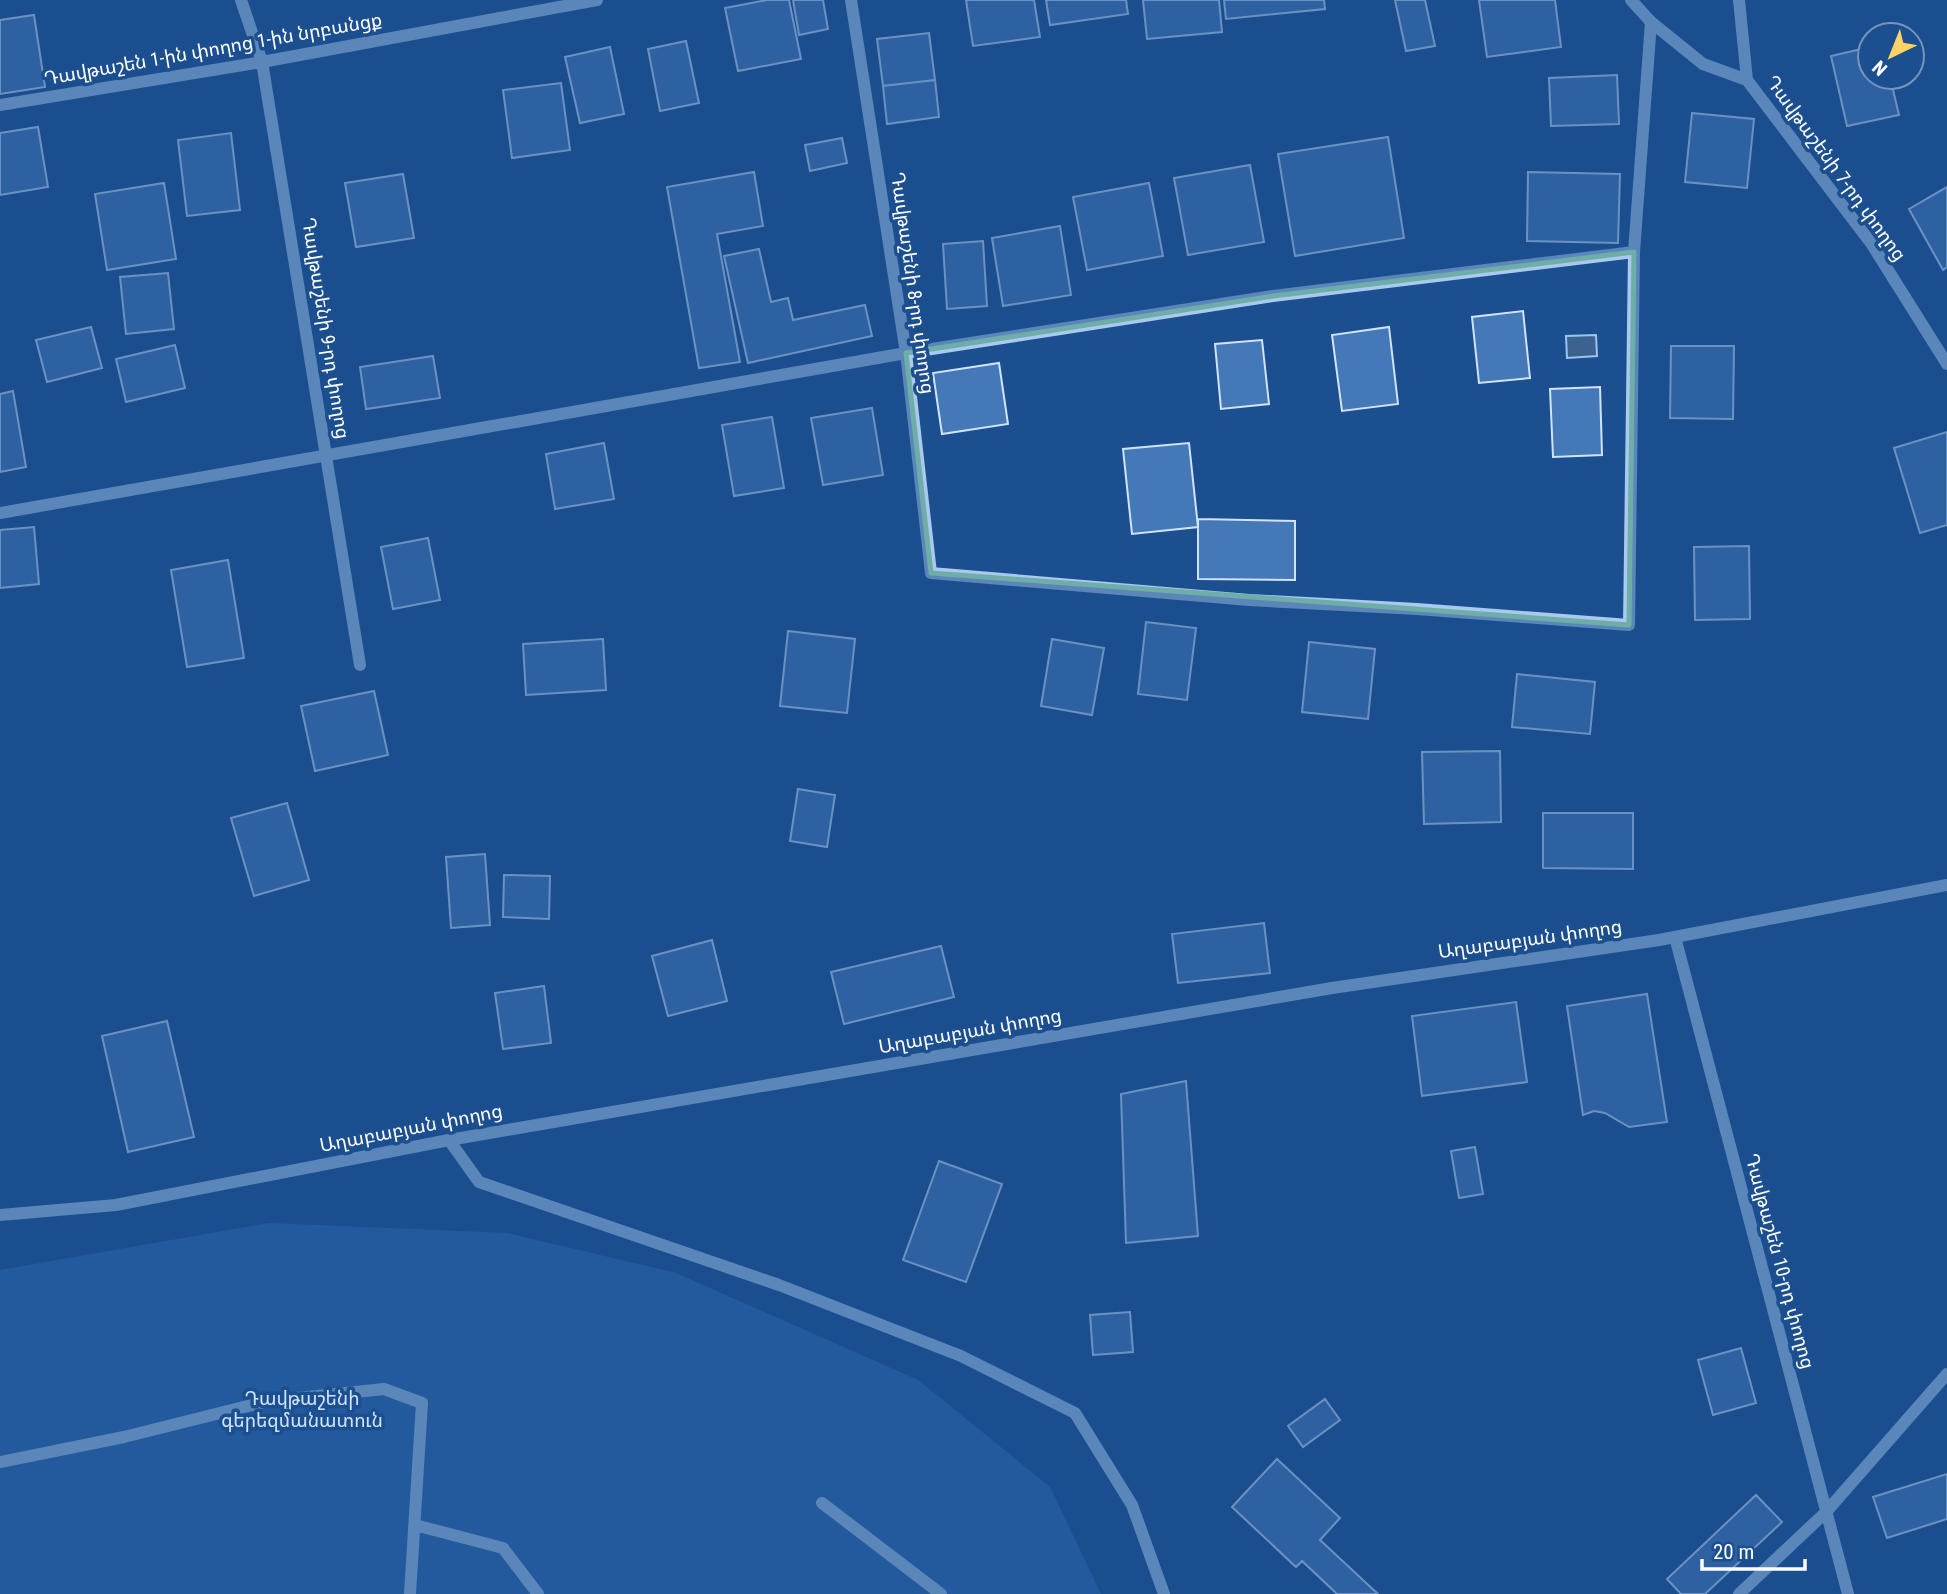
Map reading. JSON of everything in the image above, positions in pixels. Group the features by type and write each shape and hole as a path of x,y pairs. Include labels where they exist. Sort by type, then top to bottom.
{"street":[{"name":"Դավթաշենի 9-րդ փողոց","path":"241,0 262,62 360,666"},
{"name":"Դավթաշեն 1-ին փողոց 1-ին նրբանցք","path":"0,105 262,62 597,0"},
{"name":"Դավթաշենի 8-րդ փողոց","path":"850,0 906,353 931,573 1249,600 1629,625 1634,252"},
{"name":"Դավթաշենի 7-րդ փողոց","path":"1631,0 1651,22 1703,64 1748,80 1871,243 1947,365"},
{"path":"1740,0 1748,80"},
{"path":"0,513 906,353 1273,296 1634,252 1651,22"},
{"name":"Աղաբաբյան փողոց","path":"0,1215 116,1205 449,1140 1318,990 1675,937 1947,885"},
{"name":"Դավթաշեն 10-րդ փողոց","path":"1675,937 1848,1594"},
{"path":"449,1140 479,1182 779,1285 961,1356 1075,1413 1132,1505 1164,1594"},
{"path":"1739,1594 1826,1512 1947,1374"},
{"path":"0,1462 124,1437 268,1401 384,1389 422,1403 410,1594"},
{"path":"822,1503 936,1593"},
{"path":"415,1525 503,1548 538,1594"}],"highlighted area":[{"path":"1634,252 1629,625 931,573 906,353 1273,296"}],"green space":[{"name":"Դավթաշենի գերեզմանատուն","path":"269,1223 507,1233 676,1273 918,1380 1050,1487 1101,1594 0,1594 0,1270"}],"shaded area":[{"path":"1596,335 1597,356 1567,358 1566,336"}],"building":[{"path":"767,0 789,0 801,59 738,71 725,8"},
{"path":"793,0 823,0 828,29 799,35"},
{"path":"966,0 1034,0 1040,37 973,46"},
{"path":"1046,0 1126,0 1128,14 1050,25"},
{"path":"1143,0 1219,0 1222,32 1147,39"},
{"path":"1224,0 1324,0 1325,9 1226,19"},
{"path":"1395,0 1425,0 1435,46 1406,51"},
{"path":"1479,0 1555,0 1561,47 1487,57"},
{"path":"34,15 45,87 0,94 0,20"},
{"path":"929,33 935,80 883,86 877,39"},
{"path":"686,41 699,103 660,111 648,49"},
{"path":"610,47 624,114 580,123 565,57"},
{"path":"1856,50 1856,91 1893,91 1899,115 1847,126 1831,56"},
{"path":"1617,75 1619,124 1551,126 1549,78"},
{"path":"935,80 939,117 887,124 883,86"},
{"path":"561,83 570,150 512,158 503,90"},
{"path":"1692,113 1754,119 1747,188 1685,182"},
{"path":"38,127 48,187 0,195 0,133"},
{"path":"231,133 240,210 187,216 178,140"},
{"path":"1388,137 1404,238 1295,256 1278,154"},
{"path":"842,138 847,163 810,171 805,145"},
{"path":"1250,165 1264,242 1188,255 1174,178"},
{"path":"754,172 763,226 717,234 740,362 699,368 667,187"},
{"path":"1528,172 1620,174 1618,243 1527,241"},
{"path":"403,174 414,238 356,247 345,183"},
{"path":"164,183 176,259 107,270 95,194"},
{"path":"1149,183 1163,256 1087,270 1073,197"},
{"path":"1947,187 1947,267 1943,270 1909,209"},
{"path":"1060,226 1071,295 1003,306 992,238"},
{"path":"983,241 987,306 947,309 943,244"},
{"path":"759,249 771,302 788,298 793,320 865,305 872,336 748,363 724,256"},
{"path":"168,273 174,329 126,334 120,277"},
{"path":"1523,311 1530,378 1479,383 1472,317"},
{"path":"91,327 102,368 47,382 36,340"},
{"path":"1389,327 1398,404 1342,411 1332,335"},
{"path":"1262,340 1269,404 1221,409 1215,344"},
{"path":"175,345 185,388 126,402 116,359"},
{"path":"1671,346 1734,346 1733,419 1670,418"},
{"path":"433,356 440,398 366,409 360,367"},
{"path":"999,363 1008,424 942,434 933,373"},
{"path":"1600,387 1602,455 1553,457 1550,389"},
{"path":"13,391 26,467 0,472 0,394"},
{"path":"872,408 883,475 823,485 811,418"},
{"path":"772,417 784,488 734,496 722,425"},
{"path":"1947,432 1947,525 1920,533 1894,448"},
{"path":"604,443 614,499 555,509 546,454"},
{"path":"1189,443 1198,527 1132,534 1123,449"},
{"path":"1198,519 1295,521 1295,580 1198,579"},
{"path":"34,527 39,584 0,588 0,530"},
{"path":"428,538 440,600 393,609 381,547"},
{"path":"1749,546 1750,619 1695,620 1694,547"},
{"path":"228,560 244,658 187,667 171,570"},
{"path":"1146,622 1196,628 1187,700 1138,694"},
{"path":"788,631 855,639 847,713 780,706"},
{"path":"603,639 606,690 526,695 523,644"},
{"path":"1052,639 1104,648 1092,715 1041,706"},
{"path":"1309,642 1375,649 1368,719 1302,712"},
{"path":"1517,674 1595,682 1590,734 1512,727"},
{"path":"374,691 388,755 315,771 301,706"},
{"path":"1500,751 1501,822 1424,824 1422,752"},
{"path":"798,789 835,795 827,847 790,841"},
{"path":"287,803 309,880 254,896 231,818"},
{"path":"1543,813 1633,813 1633,869 1543,868"},
{"path":"485,854 490,925 451,928 446,857"},
{"path":"504,875 550,876 549,919 503,917"},
{"path":"1264,923 1270,973 1178,983 1172,934"},
{"path":"712,940 727,1001 668,1016 652,956"},
{"path":"941,946 954,997 844,1024 831,972"},
{"path":"544,986 551,1043 503,1049 495,993"},
{"path":"1647,994 1667,1122 1629,1127 1605,1113 1594,1111 1583,1115 1567,1006"},
{"path":"1516,1002 1527,1082 1422,1096 1412,1016"},
{"path":"167,1021 194,1137 128,1152 102,1036"},
{"path":"1186,1081 1198,1236 1126,1243 1121,1094"},
{"path":"1475,1147 1483,1194 1459,1198 1451,1151"},
{"path":"939,1161 1002,1184 966,1282 903,1260"},
{"path":"1130,1312 1133,1352 1093,1355 1090,1315"},
{"path":"1741,1348 1756,1403 1713,1415 1698,1360"},
{"path":"1325,1399 1340,1420 1303,1447 1288,1426"},
{"path":"1277,1459 1340,1518 1320,1540 1378,1594 1337,1594 1302,1561 1296,1567 1232,1507"},
{"path":"1947,1474 1947,1519 1887,1538 1873,1497"},
{"path":"1756,1495 1782,1522 1705,1594 1681,1594 1667,1579"}]}
